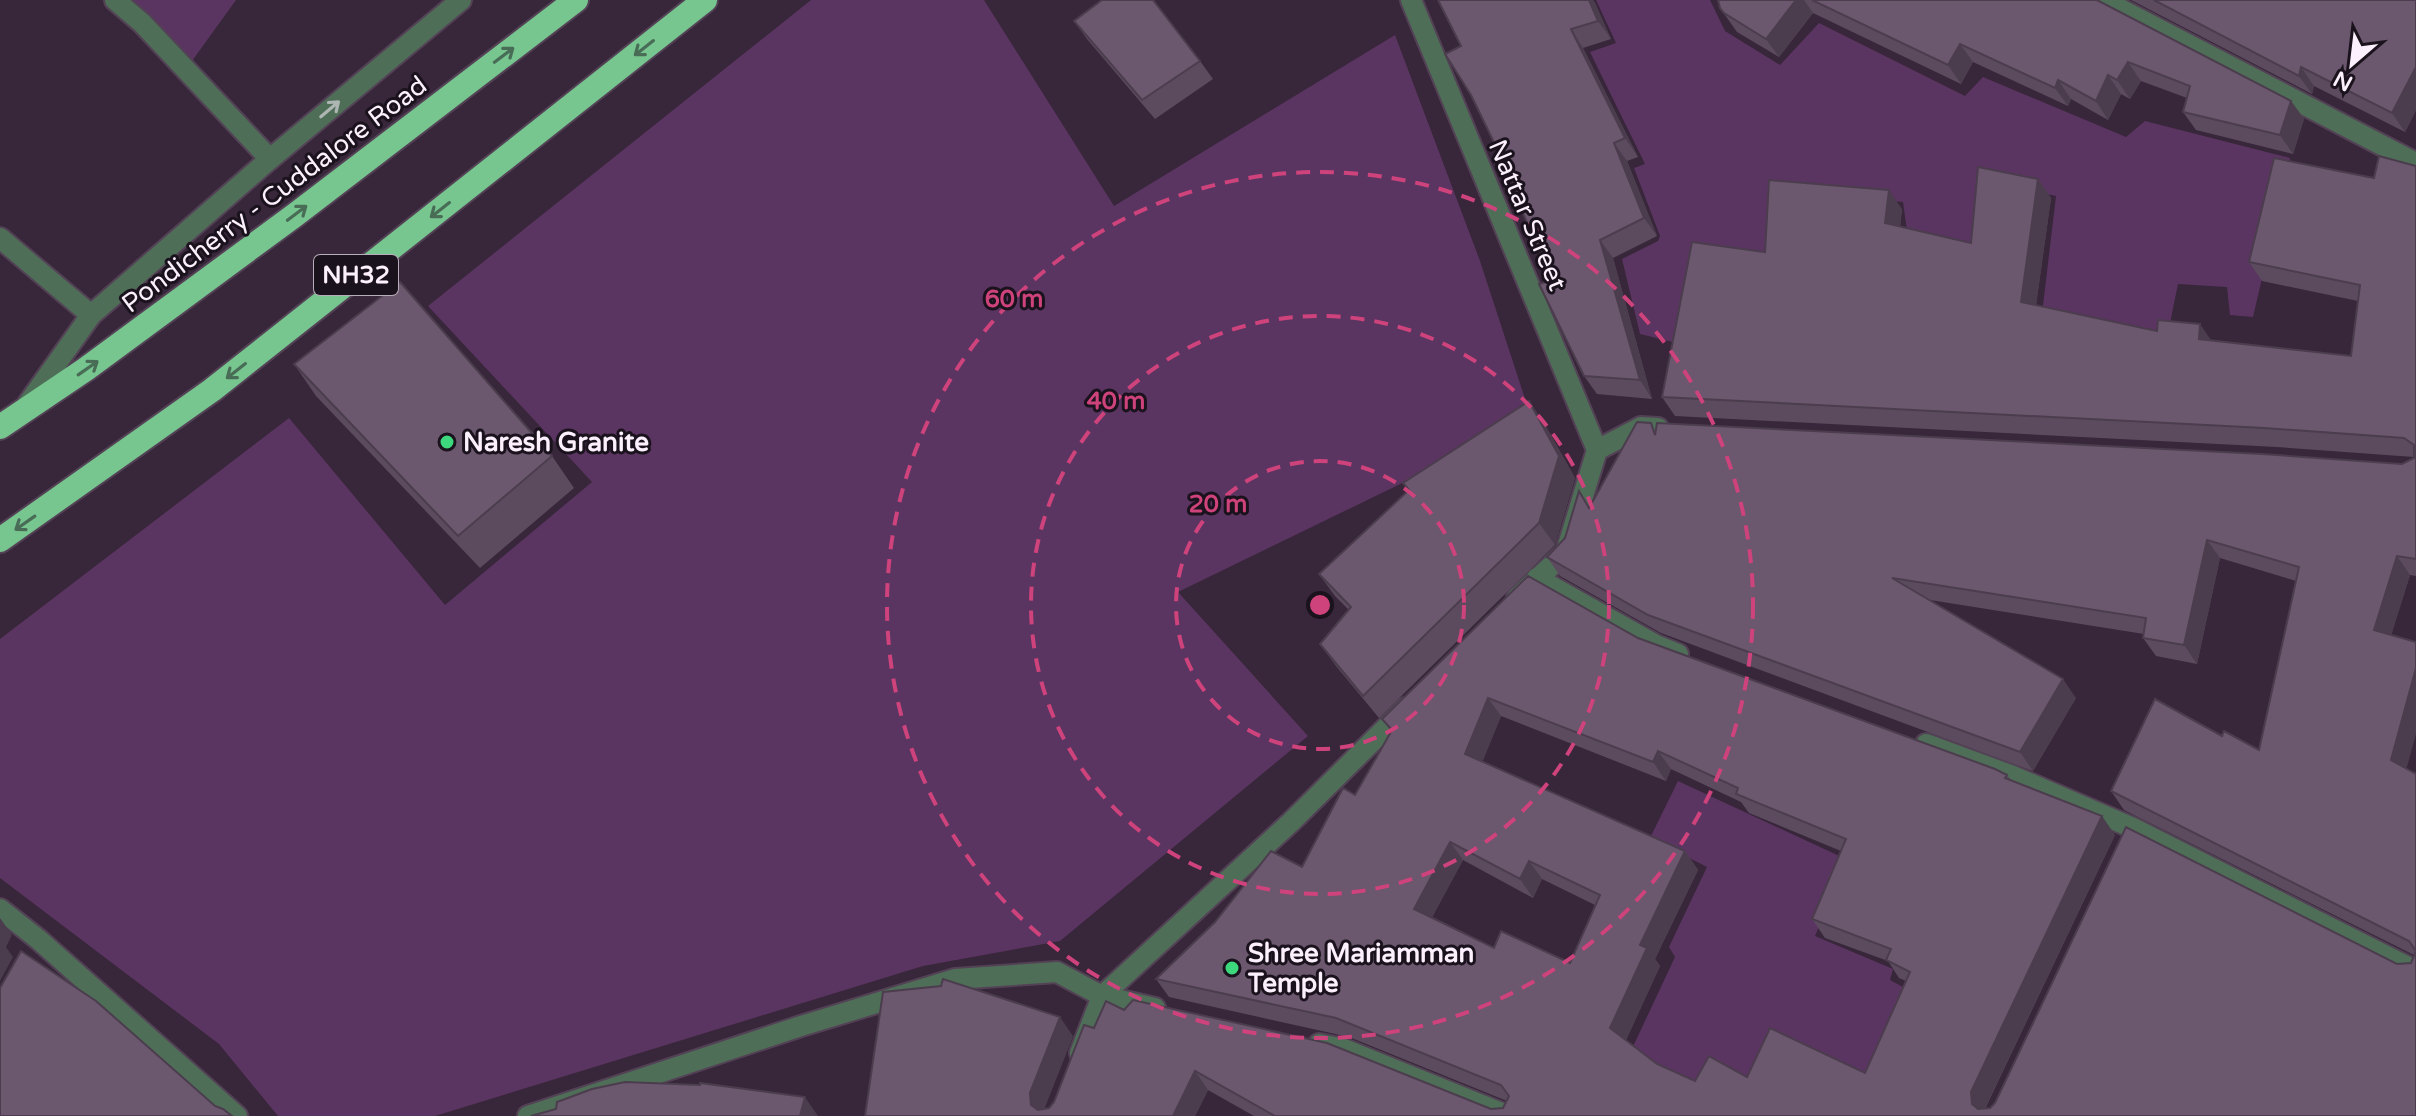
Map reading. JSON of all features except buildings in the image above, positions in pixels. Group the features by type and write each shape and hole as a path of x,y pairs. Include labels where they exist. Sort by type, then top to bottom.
{"highway":[{"name":"Pondicherry - Cuddalore Road","path":"0,427 197,288 576,0"},
{"name":"NH32","path":"0,540 212,390 705,0"}],"street":[{"path":"115,0 142,23 270,159"},
{"path":"25,408 91,315 270,159 461,0"},
{"name":"Nattar Street","path":"1411,0 1597,450"},
{"path":"2103,0 2416,163"},
{"path":"0,238 91,315"},
{"path":"1503,612 1566,552 1597,450 1641,427 1673,428"},
{"path":"1537,578 1656,645 1697,660"},
{"path":"1071,1076 1102,996 1291,822 1425,689"},
{"path":"1910,739 2013,776 2416,971"},
{"path":"0,909 34,946 237,1116"},
{"path":"528,1116 955,979 1057,972 1102,996 1178,1013"},
{"path":"1298,1039 1344,1049 1509,1116"}],"shaded area":[{"path":"132,0 236,0 192,61"},
{"path":"811,0 984,0 1114,206 1395,35 1480,261 1532,420 1178,592 1308,736 1060,941 923,966 435,1116 278,1116 219,1044 0,878 0,639 289,418 445,605 592,482 428,306"},
{"path":"1596,0 1710,0 1725,31 1780,65 1819,23 1965,96 1983,77 2126,137 2145,121 2290,158 2253,317 2230,315 2227,287 2178,284 2168,333 2042,314 2056,196 1988,181 1977,255 1908,238 1903,202 1775,192 1769,262 1677,343 1640,334 1622,259 1658,241 1660,236 1634,168 1645,164 1590,52 1616,43"},
{"path":"1678,781 1848,860 1815,936 1893,969 1890,980 1916,994 1874,1080 1695,1090 1630,1053 1675,957 1669,947 1707,867 1650,838"}],"place":[{"name":"Naresh Granite","path":"447,442"},
{"name":"Shree Mariamman Temple","path":"1232,968"}]}
